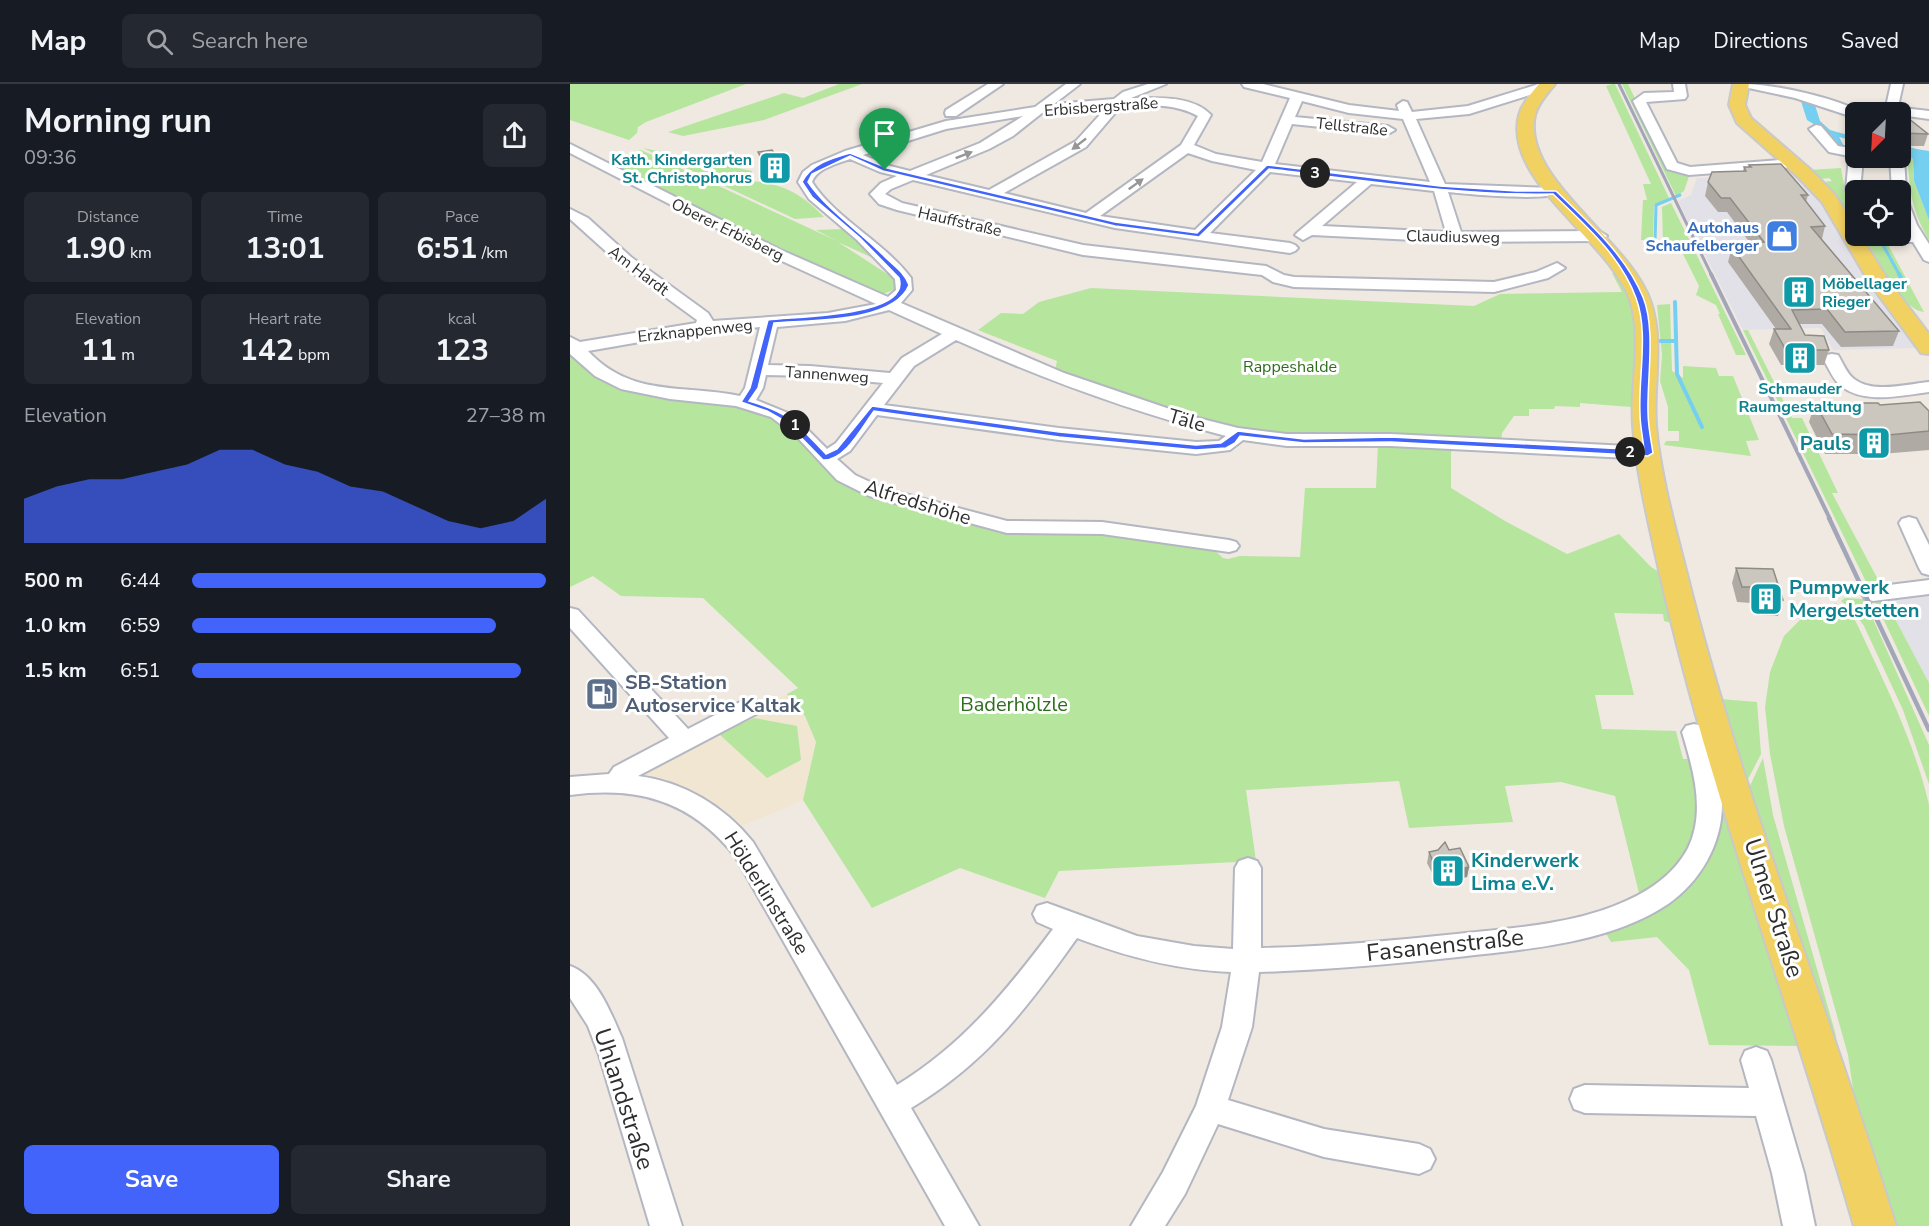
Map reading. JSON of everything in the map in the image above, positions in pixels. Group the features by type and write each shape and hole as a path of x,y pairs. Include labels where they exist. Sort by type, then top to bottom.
{"main road":[{"path":"1741,84 1737,105 1743,120 1796,167 1828,200 1845,227"},
{"name":"Ulmer Straße","path":"1546,85 1533,101 1527,116 1527,143 1541,174 1554,192 1599,236 1627,272 1638,293 1645,328 1644,414 1648,453 1677,589 1735,788 1875,1226"},
{"path":"1857,246 1885,290 1929,348"}],"street":[{"path":"951,113 996,84"},
{"path":"909,176 972,153 1014,129 1074,84"},
{"path":"990,195 1081,144 1118,102 1139,90 1160,84"},
{"path":"1248,84 1366,112 1469,110 1546,85"},
{"path":"1679,84 1681,96 1644,97 1639,101 1674,168 1689,171 1796,167"},
{"path":"1748,84 1798,95 1845,110"},
{"path":"1893,102 1898,84"},
{"path":"1199,235 1267,167 1297,97"},
{"name":"Erbisbergstraße","path":"890,303 902,294 905,285 903,278 862,237 814,196 805,182 810,173 826,164 894,139 950,124 1118,102 1168,101 1183,103 1202,111 1205,115 1203,121 1191,136 1188,147"},
{"path":"1406,110 1440,188 1455,237"},
{"path":"1911,113 1929,115"},
{"name":"Tellstraße","path":"1288,120 1417,133"},
{"path":"1816,129 1832,149 1845,152"},
{"path":"1088,218 1188,147 1211,156 1267,167 1440,188 1516,193 1554,192"},
{"name":"Oberer Erbisberg","path":"570,148 776,253 890,303"},
{"path":"850,154 867,163 909,176 1115,224 1290,248"},
{"path":"580,167 596,162"},
{"name":"Hauffstraße","path":"909,176 886,186 877,194 884,201 897,206 1083,250 1266,272"},
{"path":"1368,179 1308,230 1266,272 1279,279 1294,282 1494,287 1542,275 1557,268"},
{"name":"Am Hardt","path":"570,213 585,221 597,236 621,257 702,316 705,320 704,327"},
{"path":"1083,250 1115,224"},
{"path":"1911,226 1929,257"},
{"name":"Claudiusweg","path":"1308,230 1455,237 1599,236"},
{"path":"1911,238 1918,238"},
{"name":"Erzknappenweg","path":"572,346 654,332 859,314 890,303"},
{"name":"Täle","path":"890,303 1058,377 1175,417 1238,434 1304,441 1391,440 1648,453"},
{"path":"745,402 754,388 760,370 770,322"},
{"path":"825,458 840,451 908,362 955,333"},
{"name":"Alfredshöhe","path":"572,346 601,372 628,385 665,394 745,402 770,410 788,419 840,474 865,488 1007,527 1102,528 1229,546"},
{"path":"1832,359 1846,381 1861,388 1876,391 1929,387"},
{"name":"Tannenweg","path":"760,370 810,371 894,379"},
{"path":"872,409 1059,434 1171,446 1211,448 1223,446 1238,434"},
{"path":"1909,524 1929,568"},
{"path":"1873,594 1929,587"},
{"path":"570,615 663,714 685,741"},
{"path":"616,783 623,773 750,707"},
{"name":"Fasanenstraße","path":"893,1103 934,1077 973,1046 1004,1013 1059,919 1124,944 1172,956 1247,961 1394,952 1502,940 1572,929 1633,910 1653,899 1681,878 1693,863 1708,833 1711,809 1709,783 1694,732"},
{"name":"Hölderlinstraße","path":"570,786 616,783 676,796 711,815 729,828 749,857 963,1226"},
{"path":"1147,1226 1174,1183 1210,1108 1238,1027 1247,961 1248,868"},
{"name":"Uhlandstraße","path":"570,978 596,1012 611,1045 655,1196 666,1226"},
{"path":"1756,1060 1788,1173 1799,1226"},
{"path":"1585,1099 1768,1102"},
{"path":"1210,1108 1324,1143 1419,1159"}],"shaded area":[{"path":"1796,173 1827,208 1845,239 1845,246 1849,246 1879,297 1919,348 1833,350 1821,328 1743,330 1678,201 1691,195 1697,178"},
{"path":"1929,593 1929,683 1884,598"},
{"path":"787,694 805,716 816,742 803,800 742,826 724,809 700,796 636,777"}],"green space":[{"path":"570,84 746,84 646,122 638,127 637,133 629,140 570,120"},
{"path":"839,84 862,84 764,120 683,136 668,132 784,93 803,98"},
{"path":"1615,84 1669,198 1654,205 1653,240 1641,240 1643,200 1647,200 1643,184 1651,184 1606,86"},
{"path":"1622,84 1628,84 1671,172 1786,165 1791,169 1695,174 1689,176 1684,191 1676,196"},
{"path":"643,148 752,171 752,181 774,185 800,196 824,217 795,219"},
{"path":"641,150 837,241 816,230 843,229 875,259 838,242 898,281 896,289 883,294 791,253 605,162"},
{"path":"1911,157 1914,181 1929,220 1929,240 1918,218 1909,178"},
{"path":"1841,168 1845,208 1824,182 1832,181 1829,178 1820,179 1809,170"},
{"path":"1671,203 1746,355 1736,355 1716,305 1696,295 1699,286 1678,244 1663,244 1662,207"},
{"path":"1870,246 1889,246 1924,312 1908,303 1885,274"},
{"name":"Rappeshalde","path":"1612,273 1620,274 1633,306 1636,378 1631,407 1580,403 1580,407 1555,406 1554,409 1529,409 1529,416 1514,416 1502,433 1501,442 1267,435 1200,420 1055,371 1057,361 978,330 1001,313 1023,314 1039,302 1091,288 1474,306 1500,294 1622,292"},
{"path":"1670,304 1672,371 1683,378 1683,366 1716,368 1719,376 1733,376 1759,440 1746,441 1751,456 1664,445 1666,441 1679,441 1679,431 1668,431 1668,407 1660,381 1662,355 1657,305"},
{"path":"1743,330 1748,330 1792,418 1802,418 1838,493 1832,493 1883,589 1870,590"},
{"name":"Baderhölzle","path":"570,353 602,378 738,404 780,419 835,475 979,524 1076,530 1212,548 1223,558 1228,559 1240,556 1300,557 1305,488 1376,488 1378,444 1451,447 1451,488 1505,521 1567,554 1619,534 1651,567 1669,578 1707,752 1671,623 1664,621 1663,614 1614,613 1634,695 1595,695 1602,729 1676,731 1683,759 1697,759 1701,829 1677,868 1640,897 1615,796 1561,782 1505,786 1513,822 1409,828 1399,781 1246,790 1256,861 1059,871 1045,898 960,868 872,908 803,800 816,742 805,716 787,694 798,688 703,598 621,596 593,576 570,587"},
{"path":"1845,598 1864,599 1929,745 1929,784 1903,710 1864,626 1853,611 1841,601"},
{"path":"1884,598 1929,683 1929,716 1874,599"},
{"path":"1836,603 1853,617 1878,668 1916,759 1929,805 1929,1226 1887,1226 1850,1106 1853,1089 1848,1055 1784,826 1770,754 1765,707 1770,672 1784,636 1801,619"},
{"path":"1720,699 1757,702 1761,754 1745,785"},
{"path":"754,718 797,726 801,760 767,778 719,734"},
{"path":"1709,757 1805,1046 1709,1045 1689,970 1657,937 1611,942 1601,925 1685,881"},
{"path":"1763,758 1773,815 1835,1032 1839,1054 1748,790"}],"water":[{"path":"1800,98 1814,102 1820,121 1830,130 1845,134 1845,138 1839,137 1845,150 1841,150 1831,135 1807,120"},
{"path":"1916,149 1929,151 1929,220 1914,181 1911,151"}],"building":[{"path":"1911,120 1928,134 1911,133"},
{"path":"772,150 781,164 767,166 758,152"},
{"path":"1781,164 1808,195 1801,195 1825,226 1811,227 1899,331 1845,332 1827,309 1792,310 1805,335 1824,336 1829,350 1786,350 1774,329 1791,329 1732,247 1740,247 1737,243 1764,242 1730,198 1721,198 1708,182 1712,172 1746,171 1744,167 1751,167 1749,165"},
{"path":"1920,402 1929,411 1929,431 1888,435 1832,434 1815,403 1878,403 1880,405"},
{"path":"1736,568 1773,569 1783,600 1760,599 1756,587 1742,587"},
{"path":"1445,842 1449,850 1460,848 1469,867 1438,873 1429,852 1438,850"}],"waterway":[{"path":"1911,152 1917,154"},
{"path":"1655,243 1656,205 1680,195"},
{"path":"1884,246 1900,276"},
{"path":"1899,274 1906,287"},
{"path":"1675,302 1677,374 1702,427"},
{"path":"1660,341 1676,341"}],"railway":[{"path":"1619,84 1712,276"},
{"path":"1711,274 1830,519"},
{"path":"1829,518 1929,730"}],"place":[{"name":"Kath. Kindergarten St. Christophorus","path":"775,168"},
{"name":"Autohaus Schaufelberger","path":"1782,236"},
{"name":"Möbellager Rieger","path":"1799,292"},
{"name":"Schmauder Raumgestaltung","path":"1800,358"},
{"name":"Pauls","path":"1874,443"},
{"name":"Pumpwerk Mergelstetten","path":"1766,599"},
{"name":"SB-Station Autoservice Kaltak","path":"602,694"},
{"name":"Kinderwerk Lima e.V.","path":"1448,871"}],"route":[{"path":"850,154 885,170 1115,224 1199,235 1267,167 1440,188 1516,193 1554,192 1599,236 1619,260 1640,298 1645,328 1644,414 1648,453 1391,440 1304,441 1238,434 1223,446 1196,448 1059,434 872,409 840,451 825,458 788,419 745,402 754,388 760,370 770,322 865,313 885,306 902,294 905,285 903,278 862,237 814,196 805,182 810,173 850,154"}]}
